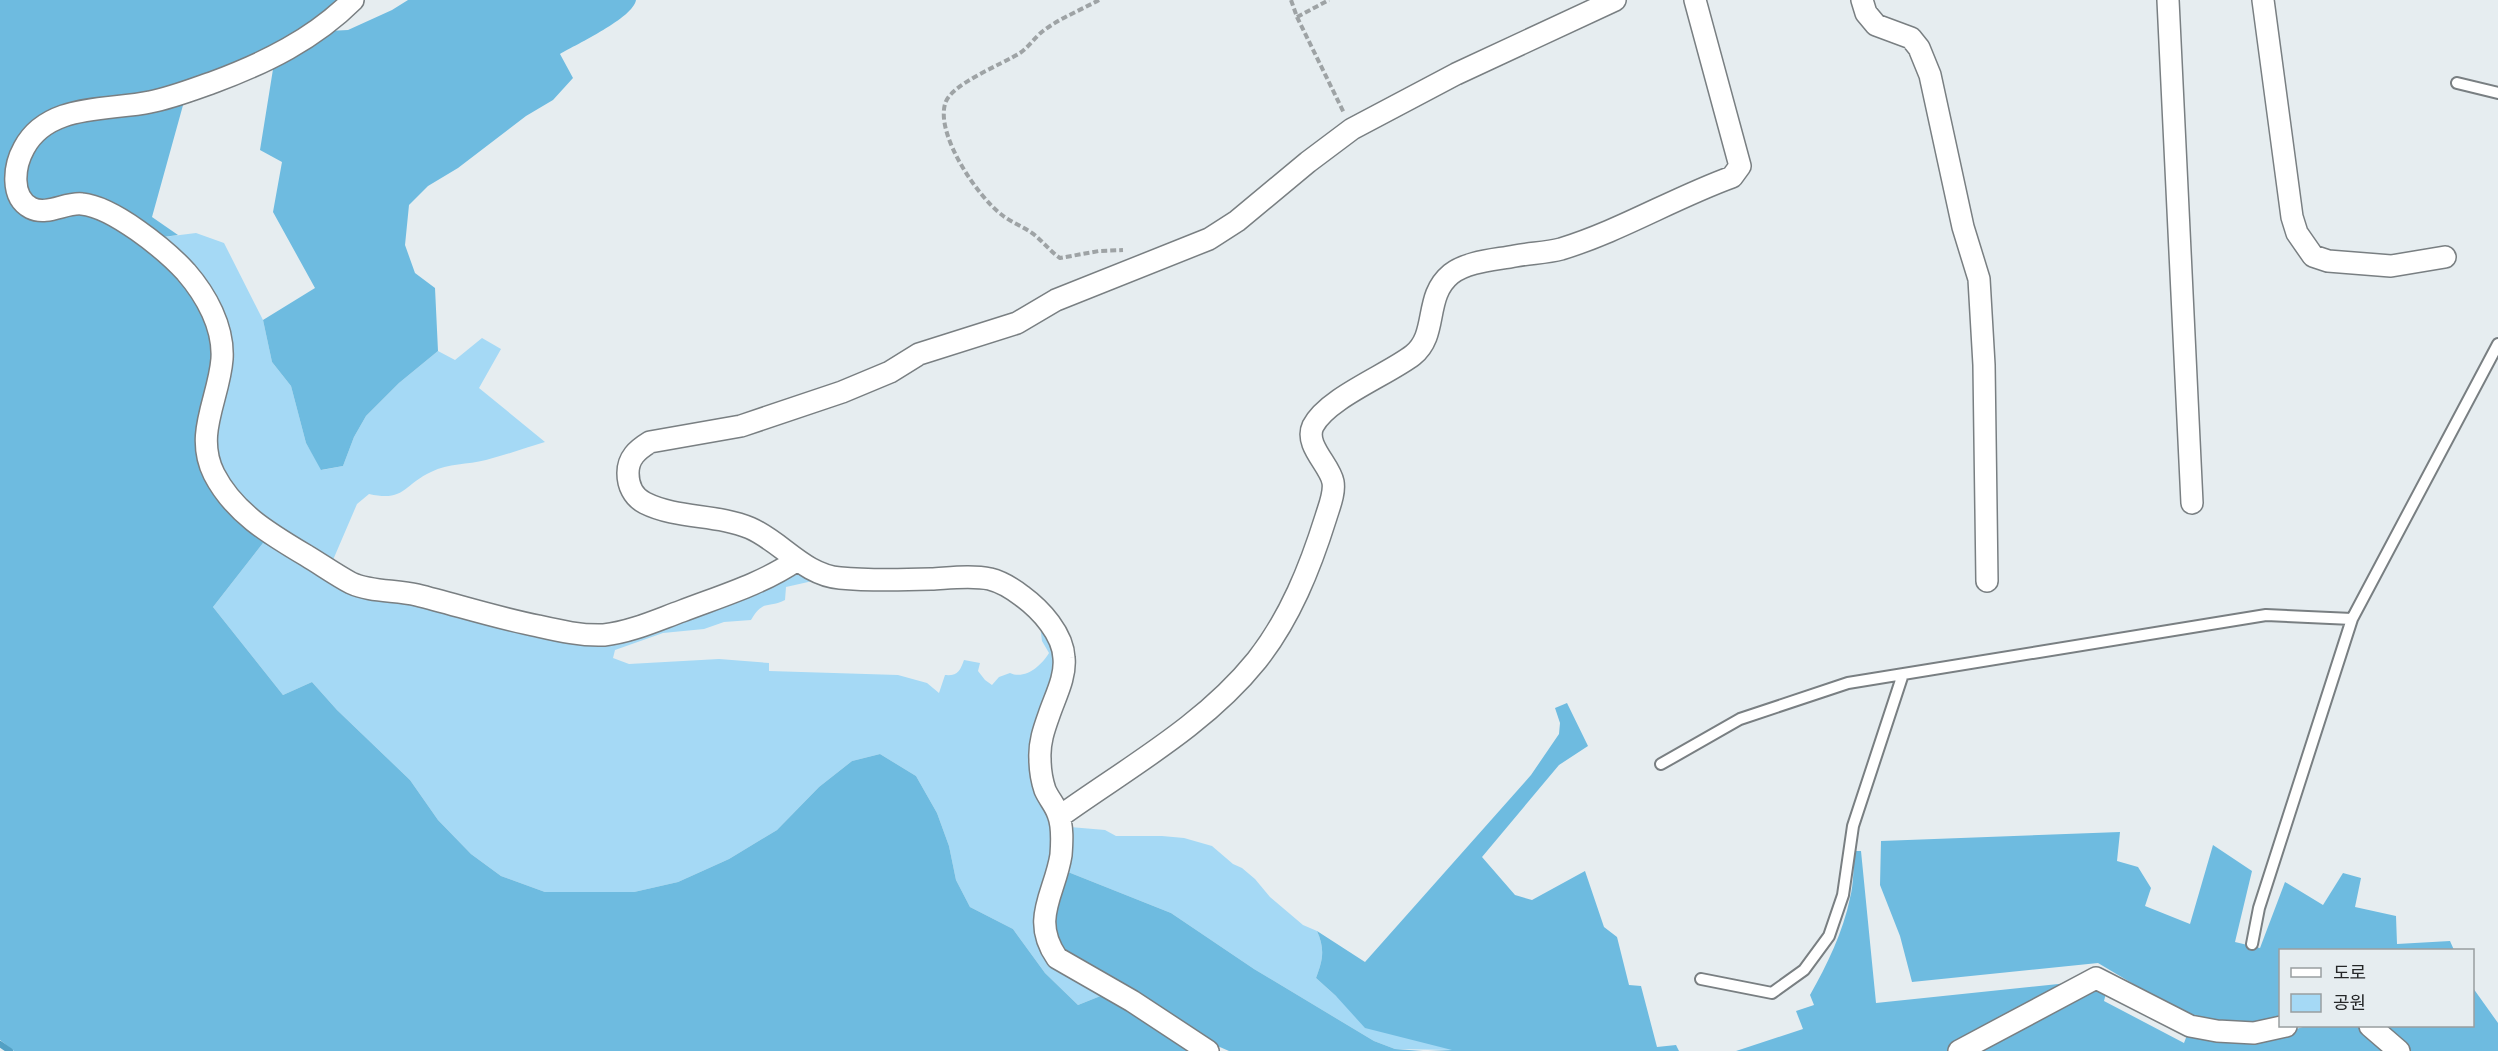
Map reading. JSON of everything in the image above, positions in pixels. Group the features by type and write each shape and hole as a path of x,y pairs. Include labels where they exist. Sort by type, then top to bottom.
{"street":[{"path":"353,0 324,26 291,48 215,82 151,102 98,107 74,112 54,120 37,130 24,147 17,166 16,184 21,199 30,208 42,211 82,204 108,212 130,225 169,255 201,291 212,310 219,332 222,358 207,422 205,449 223,489 257,524 355,585 417,595 497,618 584,635 605,635 629,630 751,585 797,561"},
{"path":"1208,1051 1132,1001 1057,958 1049,947 1044,917 1060,856 1059,817 1045,790 1040,757 1041,737 1062,677 1064,658 1060,641 1038,610 1006,586 990,579 890,581 838,578 817,571 797,561 781,545 749,528 725,520 676,512 645,503 636,497 628,483 628,465 637,450 650,442 741,426 842,392 890,372 919,354 1017,323 1056,300 1209,239 1237,221 1352,129 1456,74 1615,0"},
{"path":"1059,817 1193,723 1244,676 1269,644 1294,603 1306,574 1318,544 1334,486 1331,473 1311,436 1312,427 1337,403 1373,377 1411,356 1422,347 1428,337 1434,298 1442,282 1454,271 1472,264 1560,249 1732,177 1740,166 1739,158 1695,0"},
{"path":"1862,0 1866,13 1876,25 1911,38 1919,48 1930,75 1958,206 1979,279 1984,365 1987,580"},
{"path":"2168,0 2192,503"},
{"path":"2263,0 2292,217 2297,233 2313,256 2328,261 2391,266 2445,257"},
{"path":"1959,1051 2096,978 2190,1026 2217,1031 2254,1033 2281,1027"},
{"path":"2371,1027 2398,1051"}],"lane":[{"path":"2457,83 2498,93"},
{"path":"2252,944 2259,908 2352,619 2498,344"},
{"path":"1661,764 1740,720 1848,683 2266,615 2352,619"},
{"path":"1701,980 1772,993 1804,970 1829,936 1843,895 1853,826 1903,674"}],"path":[{"path":"1100,0 1043,31 1021,52 951,94 945,104 945,122 956,154 986,200 1000,214 1036,237 1048,250 1060,258 1099,251 1126,250"},
{"path":"1291,0 1297,17 1352,129"},
{"path":"1297,17 1329,0"}],"green space":[{"path":"196,233 224,243 263,320 272,362 291,386 306,443 322,470 343,466 354,437 366,416 399,383 438,351 455,360 482,338 501,349 479,388 545,442 486,460 438,469 397,494 381,496 369,494 357,504 333,560 293,541 261,519 217,466 156,238"},
{"path":"263,543 286,556 287,551 354,590 583,640 795,571 817,580 786,587 785,600 763,606 751,620 724,622 704,629 663,633 615,650 613,658 629,664 719,659 769,663 769,671 898,675 927,683 939,693 945,675 958,672 964,660 980,663 978,671 992,685 999,677 1010,673 1021,675 1032,671 1049,653 1042,641 1040,625 1054,655 1054,671 1039,717 1056,819 1056,852 1108,993 1078,1005 1045,973 1013,929 970,907 956,880 949,846 937,813 916,776 880,754 852,761 819,787 777,830 729,859 678,882 634,892 545,892 501,876 471,854 438,820 410,780 337,710 312,682 283,695 213,607"},
{"path":"1070,827 1105,830 1116,836 1184,838 1212,846 1255,879 1270,897 1303,925 1317,931 1322,954 1316,978 1336,996 1455,1050 1395,1049 1374,1041 1254,969 1171,913 1063,870"}],"shaded area":[{"path":"0,0 345,0 321,22 213,77 33,126 16,201 81,209 127,230 197,294 217,358 200,449 287,551 286,556 263,543 213,607 283,695 312,682 337,710 410,780 438,820 471,854 501,876 545,892 634,892 678,882 729,859 777,830 819,787 852,761 880,754 916,776 937,813 949,846 956,880 970,907 1013,929 1045,973 1078,1005 1108,993 1199,1051 14,1051 0,1040"},
{"path":"408,0 636,0 625,15 560,54 573,78 553,100 526,116 458,168 428,186 409,205 405,245 415,273 435,288 438,351 399,383 366,416 354,437 343,466 321,470 306,443 291,386 272,362 263,320 315,288 273,212 282,162 260,150 274,63 328,31 348,30"},
{"path":"185,98 152,217 178,235 156,238 133,220 43,205 26,195 23,168 29,150 57,126"},
{"path":"1567,703 1588,746 1559,765 1482,857 1515,895 1532,900 1585,871 1604,927 1617,937 1629,985 1641,986 1657,1047 1676,1045 1679,1051 1428,1051 1452,1050 1365,1028 1316,978 1322,954 1317,931 1365,962 1531,775 1559,734 1560,723 1555,708"},
{"path":"2120,832 2117,861 2138,867 2151,888 2145,906 2190,924 2213,845 2252,871 2235,942 2260,948 2285,882 2323,905 2343,873 2361,878 2355,907 2396,916 2397,944 2450,941 2454,949 2279,949 2279,1020 2242,1024 2187,1016 2098,963 1912,982 1900,936 1880,885 1881,841"},
{"path":"1855,851 1861,851 1876,1003 2068,983 1949,1051 1736,1051 1803,1029 1796,1011 1814,1005 1810,995 1834,948 1847,911"},
{"path":"1063,870 1171,913 1254,969 1374,1041 1395,1049 1423,1051 1229,1051 1206,1041 1062,953 1051,929"},
{"path":"2095,987 2106,993 2104,1001 2184,1043 2189,1030 2284,1033 2303,1027 2362,1027 2392,1051 1973,1051"},
{"path":"2474,989 2498,1023 2498,1051 2408,1051 2384,1027 2474,1027"}],"waterway":[{"path":"0,1044 10,1051"}]}
